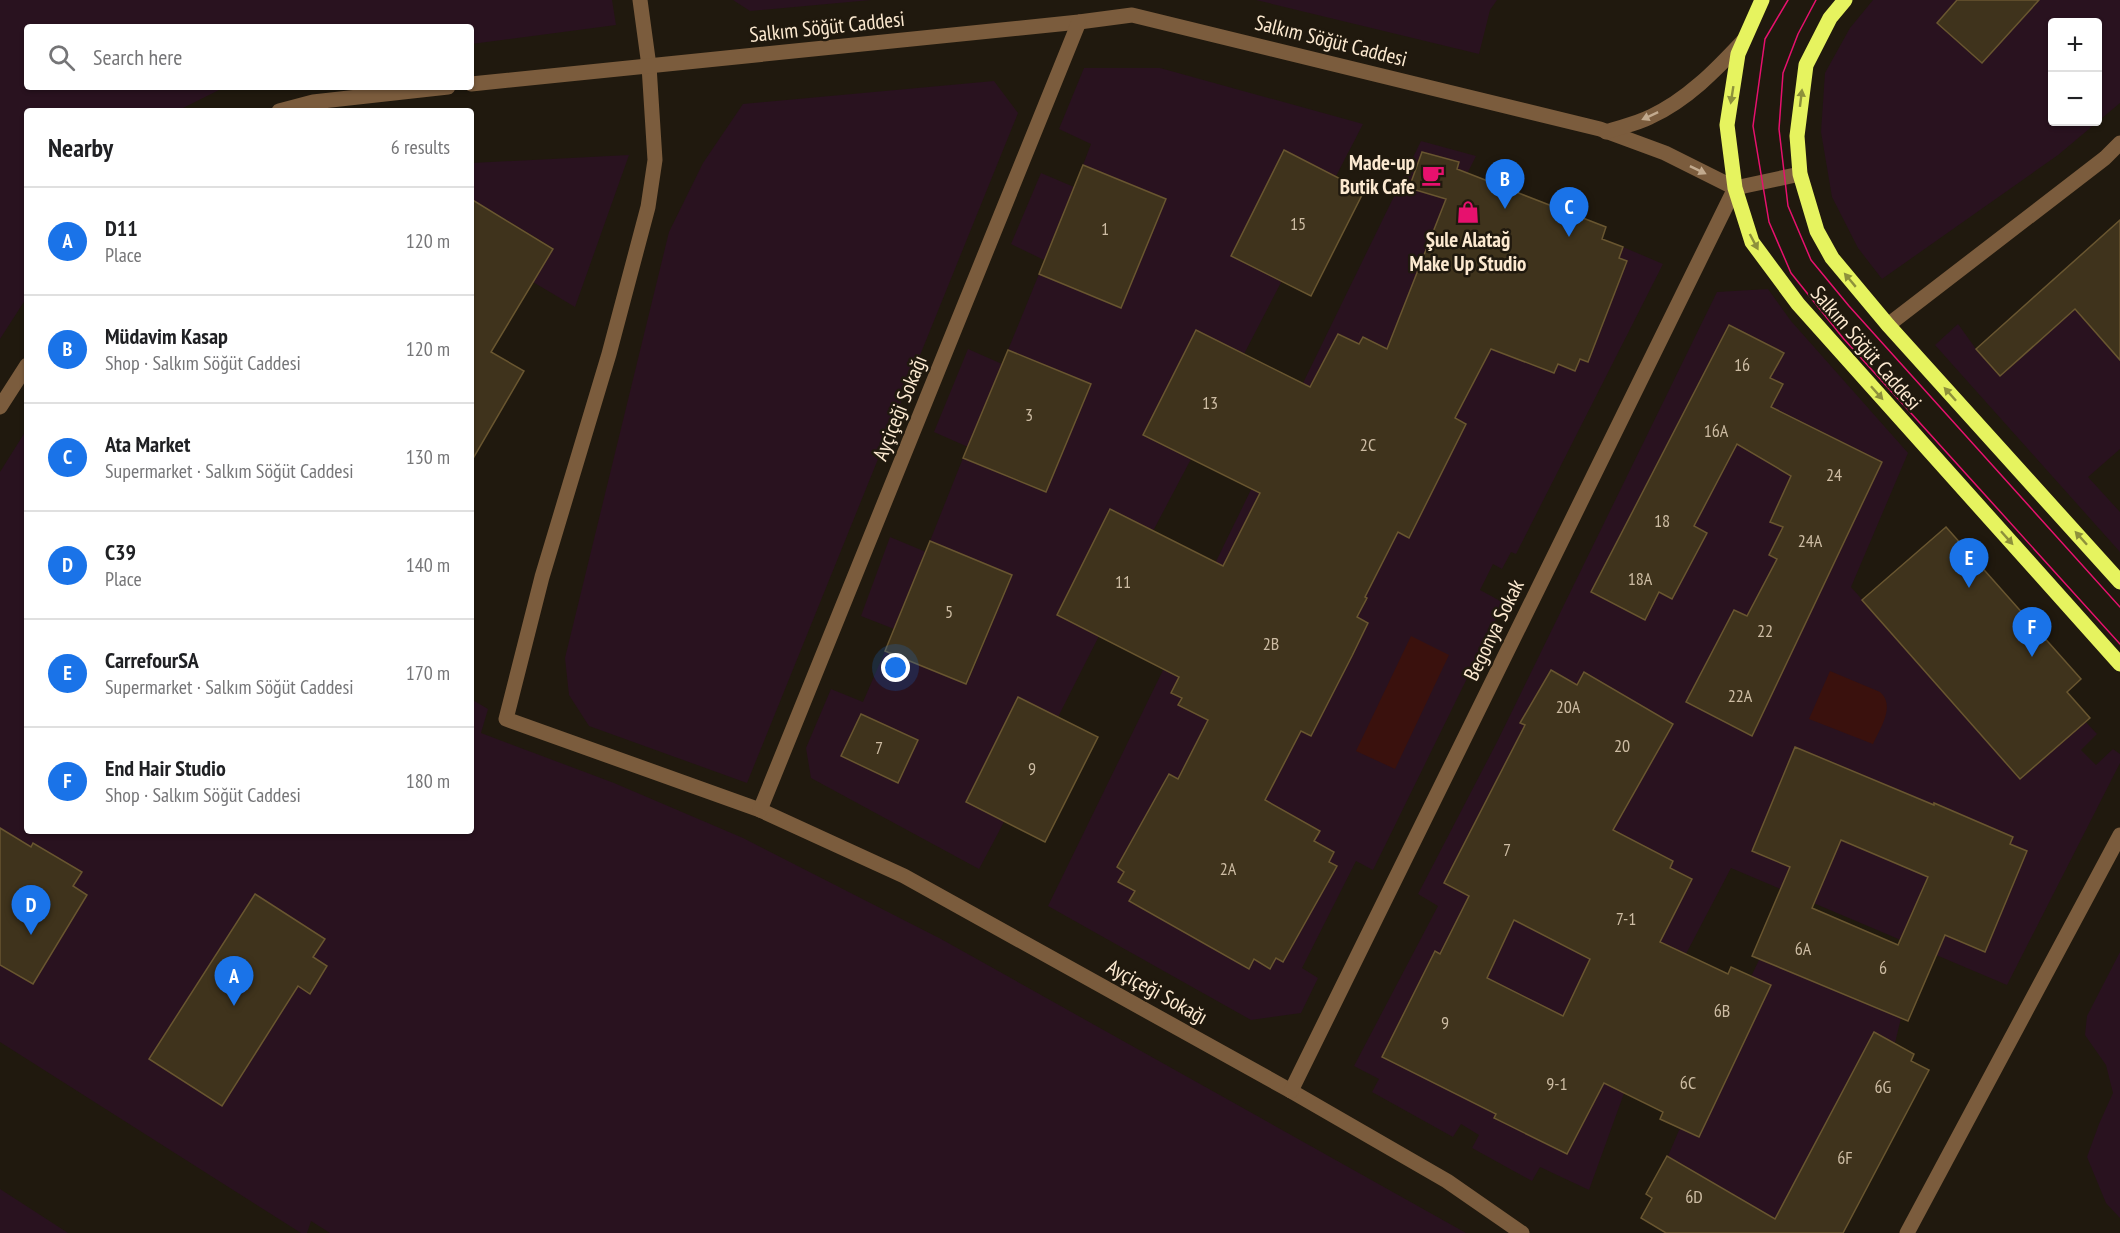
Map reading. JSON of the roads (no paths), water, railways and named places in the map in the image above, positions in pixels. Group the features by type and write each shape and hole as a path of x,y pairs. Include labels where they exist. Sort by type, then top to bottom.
{"main road":[{"name":"Salkım Söğüt Caddesi","path":"1762,0 1738,54 1727,125 1735,188 1752,242 1798,304 2120,664"},
{"name":"Salkım Söğüt Caddesi","path":"1845,0 1830,18 1806,65 1797,136 1800,174 1817,231 1832,258 1888,325 2120,582"}],"street":[{"path":"640,0 649,66"},
{"name":"Salkım Söğüt Caddesi","path":"474,84 1079,22 1133,7 1606,132 1665,153 1735,188"},
{"name":"Ayçiçeği Sokağı","path":"760,810 1079,22"},
{"path":"1606,132 1649,118 1680,100 1718,68 1744,40"},
{"name":"Ayçiçeği Sokağı","path":"649,66 655,160 648,207 609,354 542,578 506,719 760,810 904,876 1448,1181 1522,1233"},
{"path":"290,108 313,102 421,90"},
{"path":"1888,325 2106,158 2120,142"},
{"path":"1735,188 1800,174"},
{"name":"Begonya Sokak","path":"1291,1091 1735,188"},
{"path":"0,407 24,370"},
{"path":"1907,1233 2120,835"}],"tram line":[{"path":"1788,0 1765,39 1753,126 1769,222 1791,273 1843,338 2120,644"},
{"path":"1816,0 1798,34 1783,73 1779,129 1788,206 1811,260 1849,306 2120,607"}],"place":[{"name":"Made-up Butik Cafe","path":"1433,175"},
{"name":"Müdavim Kasap","path":"1505,209"},
{"name":"Şule Alatağ Make Up Studio","path":"1468,212"},
{"name":"Ata Market","path":"1569,237"},
{"name":"CarrefourSA","path":"1969,588"},
{"name":"End Hair Studio","path":"2032,657"},
{"name":"C39","path":"31,935"},
{"name":"D11","path":"234,1006"}]}
